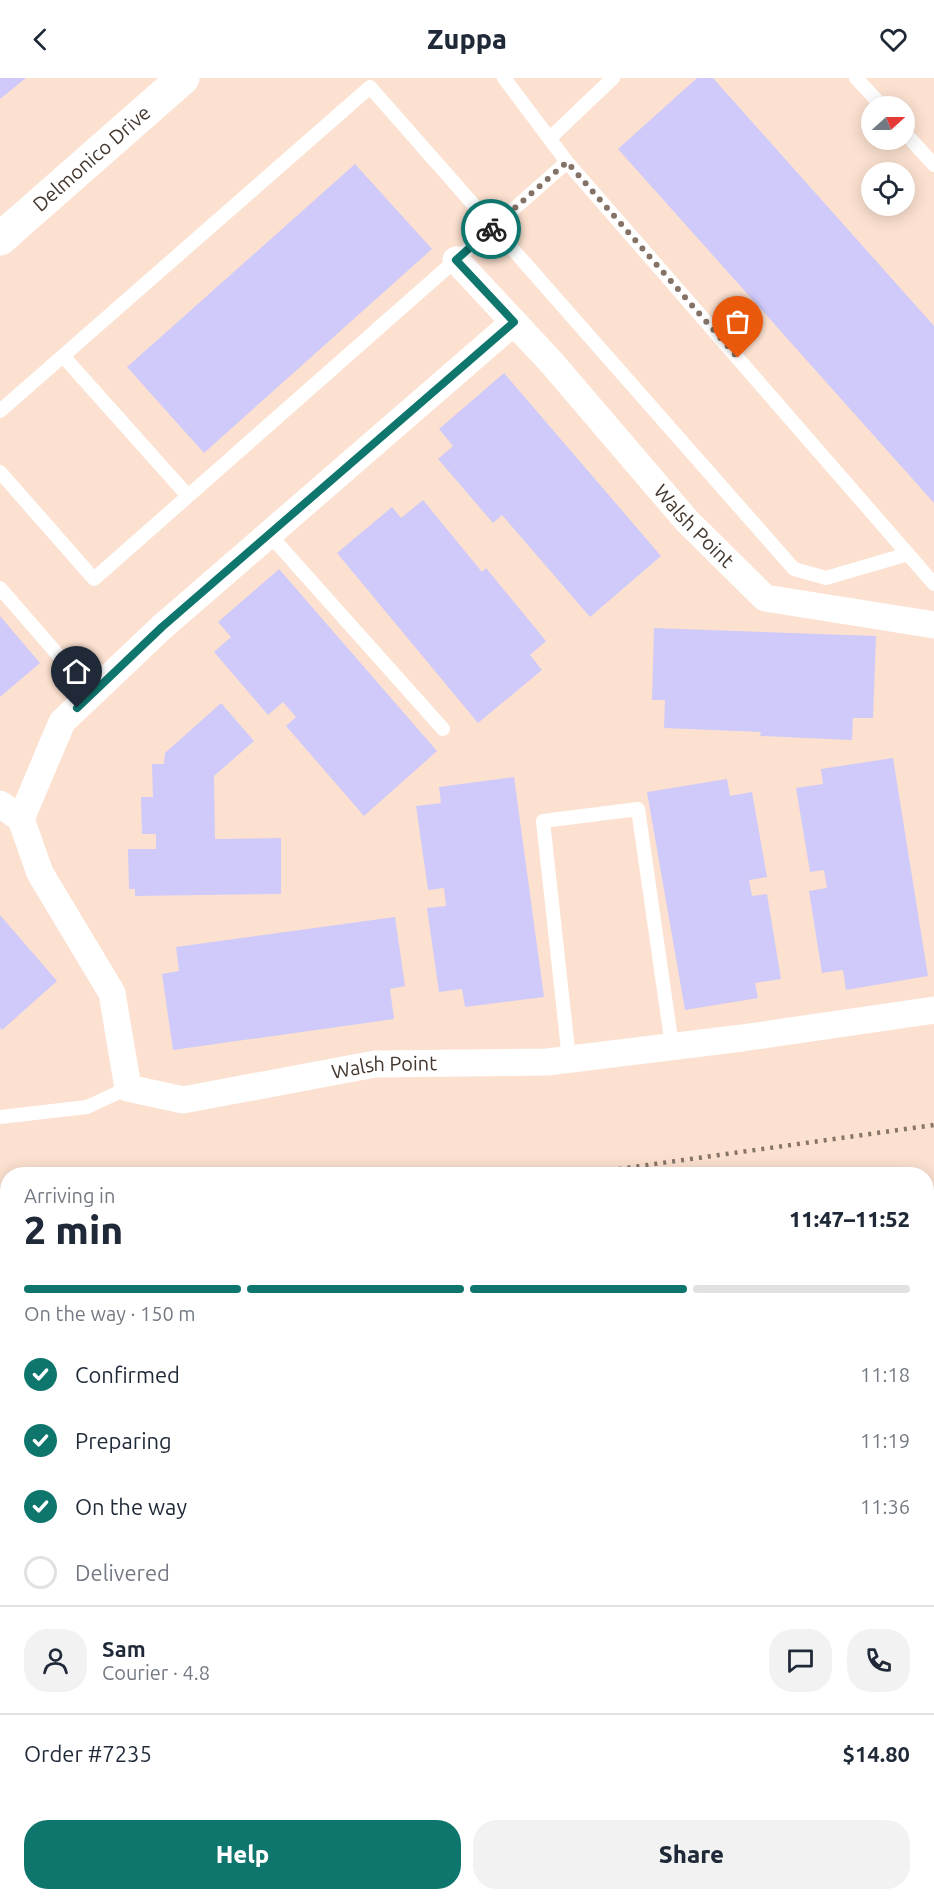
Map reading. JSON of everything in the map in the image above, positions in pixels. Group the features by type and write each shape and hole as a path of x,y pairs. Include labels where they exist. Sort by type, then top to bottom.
{"street":[{"name":"Delmonico Drive","path":"0,239 183,78"},
{"name":"Walsh Point","path":"456,260 551,362 687,521 765,598 934,625"},
{"path":"128,1088 112,993 40,873 11,812 62,722 162,627 514,322"},
{"name":"Walsh Point","path":"128,1088 183,1100 375,1064 547,1062 934,1010"}],"lane":[{"path":"504,78 567,162 934,584"},
{"path":"549,138 613,78"},
{"path":"856,78 873,96"},
{"path":"0,411 370,87 794,569 826,578 909,554"},
{"path":"915,144 934,165"},
{"path":"0,472 94,579 567,162"},
{"path":"63,356 188,496"},
{"path":"269,534 443,729"},
{"path":"0,588 92,694"},
{"path":"569,1059 543,821 638,809 672,1046"},
{"path":"0,1118 87,1107 128,1088"}],"building":[{"path":"0,78 26,78 0,99"},
{"path":"697,78 713,78 934,326 934,503 618,149"},
{"path":"355,164 432,249 204,453 127,367"},
{"path":"504,373 661,556 590,617 502,515 493,523 438,459 453,446 439,429"},
{"path":"423,500 482,572 486,568 546,641 530,655 542,670 478,723 337,553 392,507 401,518"},
{"path":"279,569 437,751 364,816 286,726 296,717 283,702 268,715 214,652 231,637 218,622"},
{"path":"0,616 40,663 0,697"},
{"path":"654,628 876,636 873,718 853,718 852,740 760,736 761,732 664,728 665,700 652,700"},
{"path":"221,703 254,741 214,776 215,839 281,838 281,894 135,896 135,889 129,889 128,849 156,849 156,834 142,834 141,797 153,797 152,764 164,764 165,753"},
{"path":"893,758 928,976 846,990 843,970 822,973 809,891 827,888 824,870 810,872 796,788 823,784 821,769"},
{"path":"514,777 544,997 465,1007 462,989 439,992 427,908 446,906 444,888 428,890 416,806 441,803 439,787"},
{"path":"727,779 730,796 752,792 767,877 749,880 752,896 767,894 781,979 755,983 758,998 685,1010 647,792"},
{"path":"0,915 57,981 2,1030 0,1028"},
{"path":"395,917 405,986 390,989 394,1019 173,1050 162,974 179,971 176,947"}],"railway":[{"path":"633,1167 934,1125"}],"way so far":[{"path":"491,229 567,162 738,358"}],"route":[{"path":"77,708 162,627 514,322 456,260 491,229"}]}
